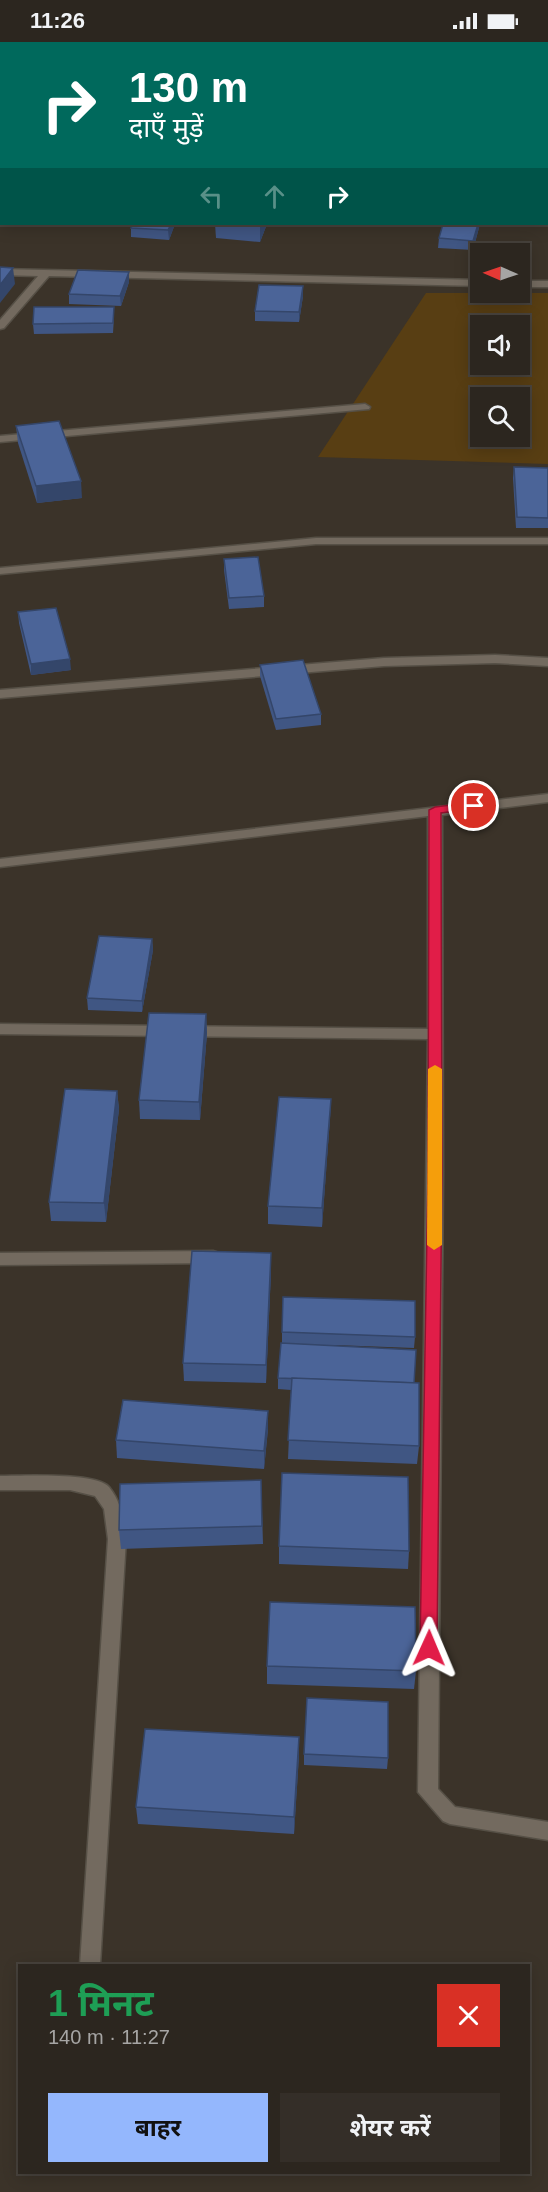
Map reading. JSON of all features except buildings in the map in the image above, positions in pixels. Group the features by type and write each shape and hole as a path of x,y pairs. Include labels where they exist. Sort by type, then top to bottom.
{"street":[{"path":"0,272 470,283"},
{"path":"0,326 46,273"},
{"path":"530,284 548,285"},
{"path":"0,439 365,407"},
{"path":"0,571 316,541 548,541"},
{"path":"0,694 384,662 495,659 548,662"},
{"path":"0,863 548,798"},
{"path":"435,810 428,1792 450,1815 548,1831"},
{"path":"0,1029 435,1034"},
{"path":"0,1259 234,1257"},
{"path":"0,1483 70,1484 101,1490 113,1508 117,1539 90,1964"}],"shaded area":[{"path":"426,293 470,293 470,303 530,303 530,293 548,293 548,464 318,457"}],"slow traffic":[{"path":"434,1245 435,1069"}],"route":[{"path":"429,1648 435,1172 435,810 474,806"}]}
